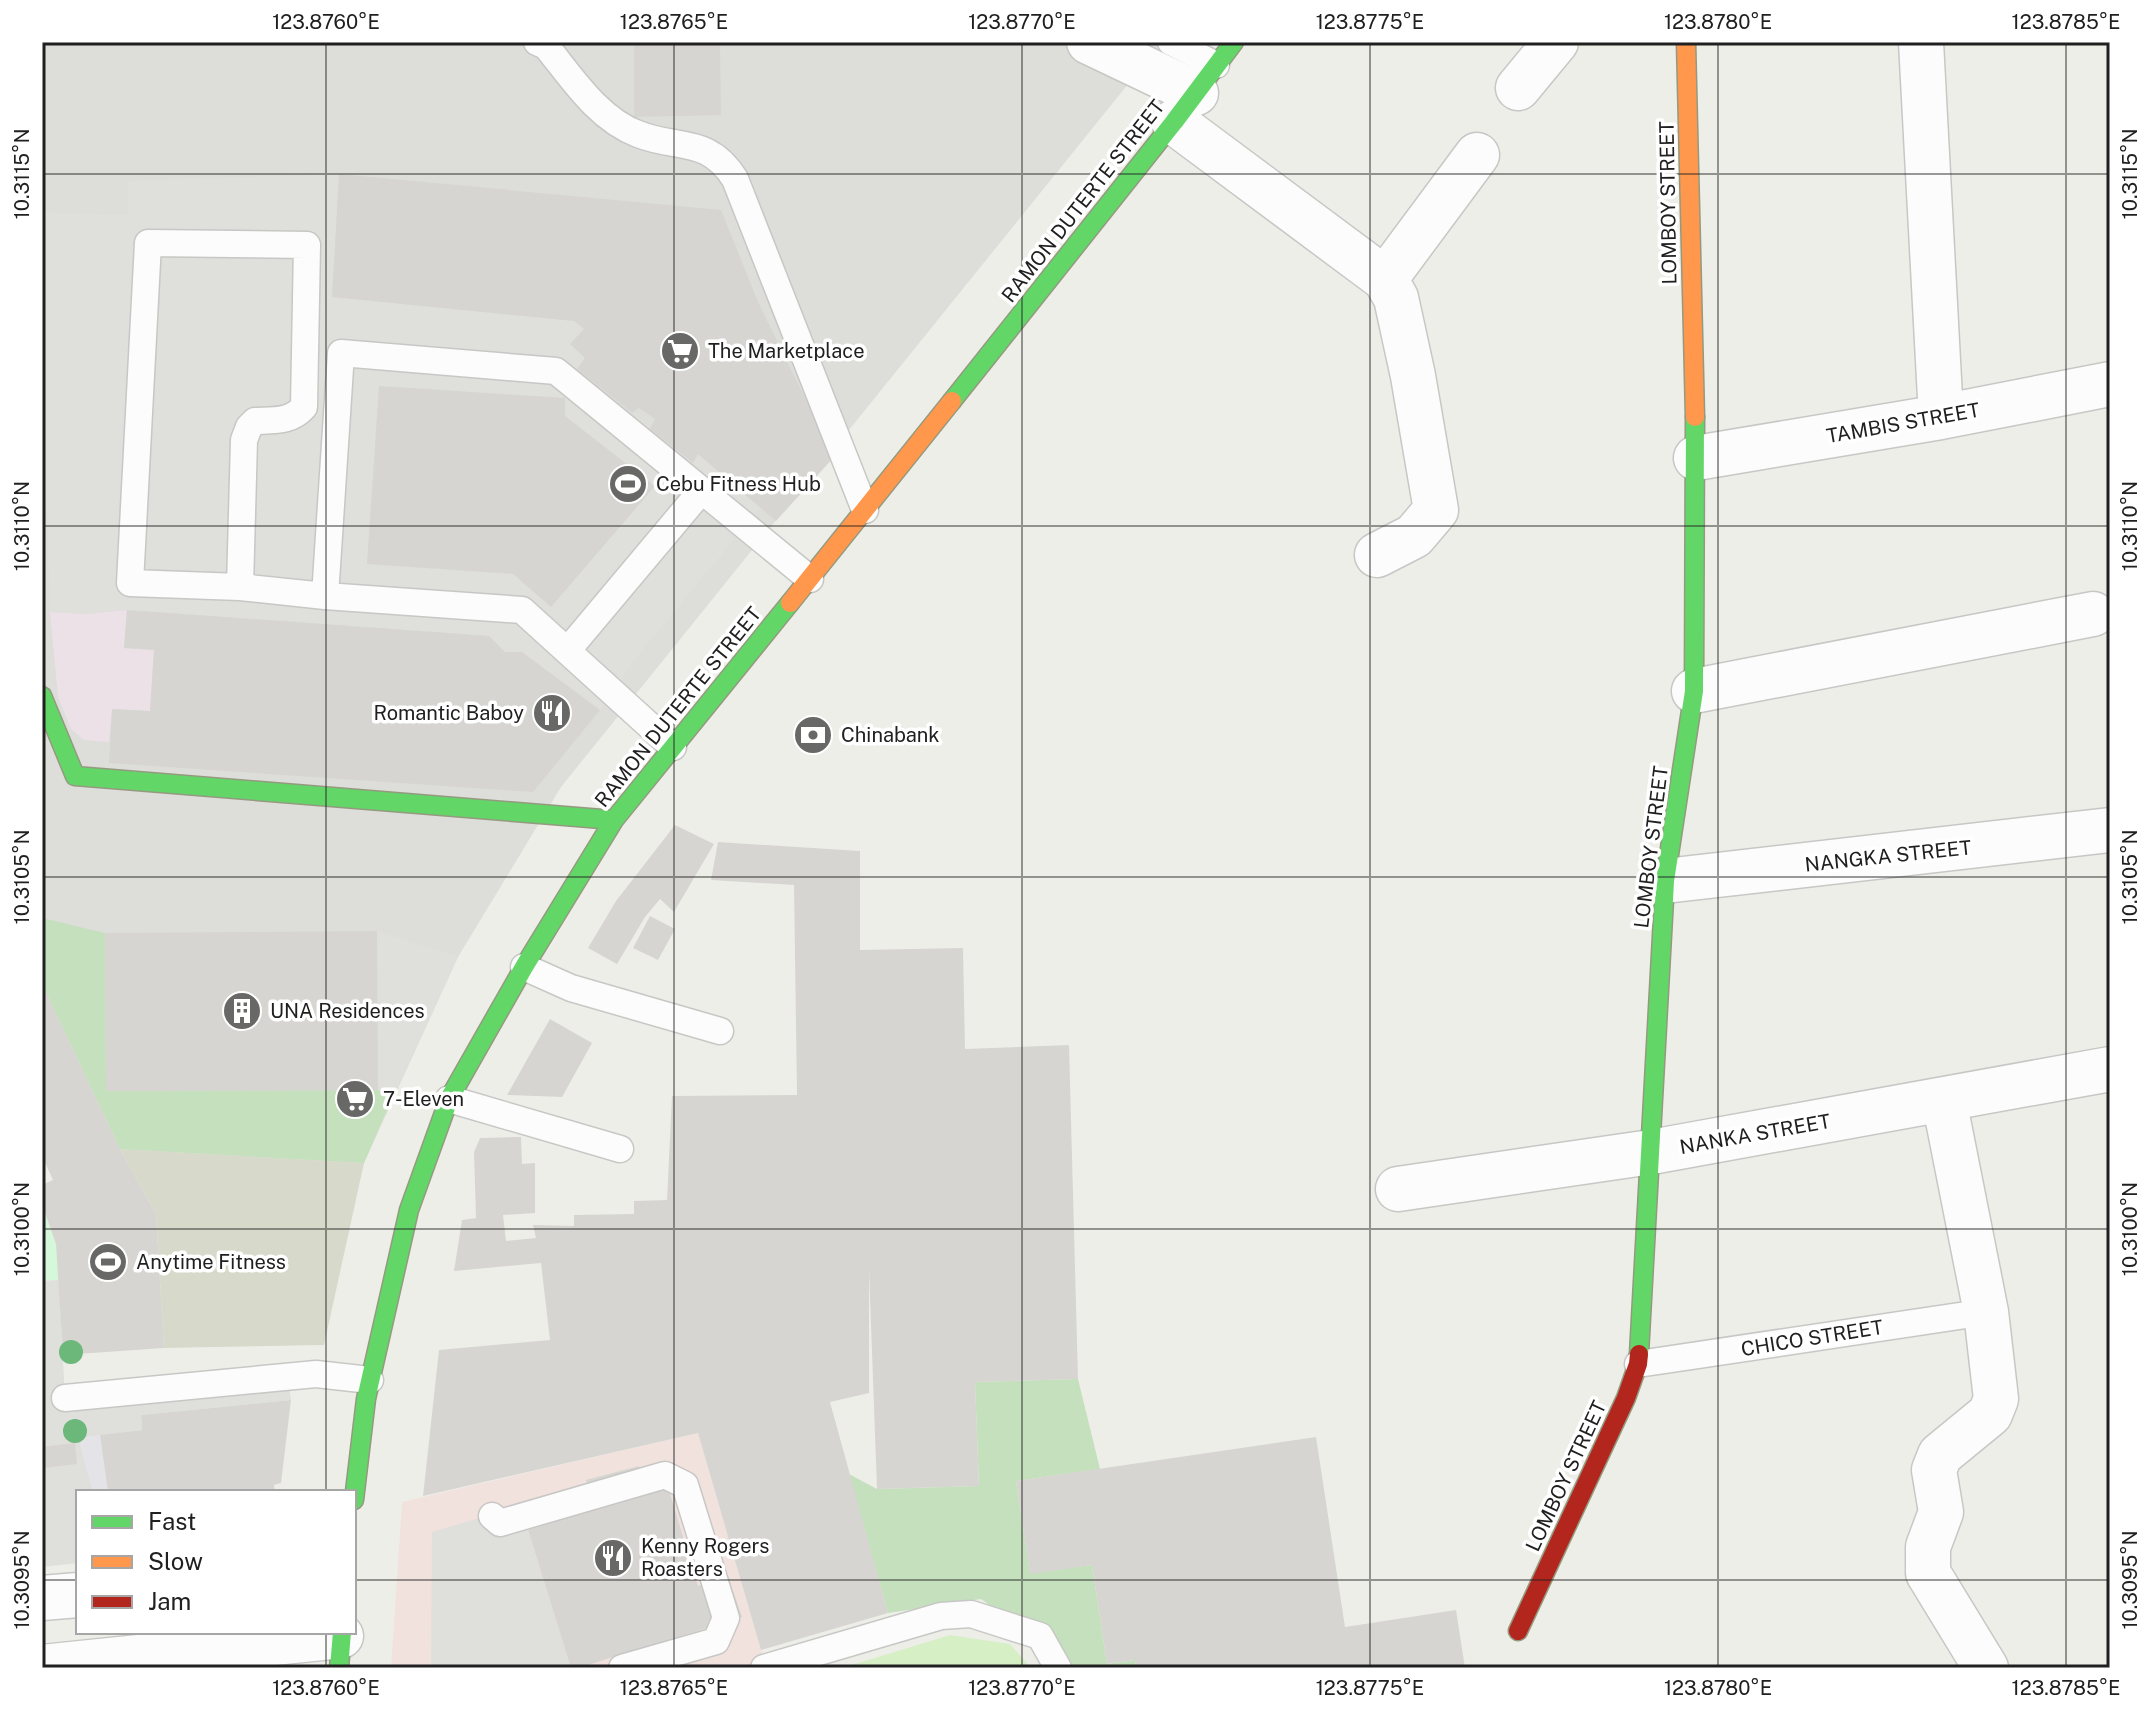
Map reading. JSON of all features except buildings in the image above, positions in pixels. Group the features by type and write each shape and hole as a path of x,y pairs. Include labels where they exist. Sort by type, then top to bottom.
{"street":[{"path":"1089,42 1195,93 1385,279 1396,298 1436,510 1414,536 1377,555"},
{"name":"RAMON DUTERTE STREET","path":"355,1490 370,1380 409,1210 449,1099 524,967 614,820 865,510 1234,42"},
{"path":"1518,88 1556,42"},
{"name":"LOMBOY STREET","path":"1518,1631 1626,1398 1638,1364 1665,881 1694,691 1696,458 1686,42"},
{"path":"1921,42 1941,417"},
{"path":"1385,279 1477,155"},
{"name":"TAMBIS STREET","path":"1696,458 1941,417 2110,384"},
{"path":"1694,691 2093,614"},
{"path":"42,696 75,776 614,820"},
{"name":"NANGKA STREET","path":"1665,881 2110,830"},
{"name":"NANKA STREET","path":"1398,1189 1651,1152 2110,1069"},
{"path":"1944,1100 1986,1312 1996,1399 1990,1414 1940,1455 1934,1470 1941,1512 1928,1547 1928,1573 1986,1668"},
{"path":"42,1598 76,1595"},
{"path":"42,1667 341,1645"}],"lane":[{"path":"537,42 546,46 598,110 637,134 705,149 725,163 735,179 865,510"},
{"path":"1171,42 1195,93"},
{"path":"240,587 244,440 255,421 288,419 304,407 307,245 148,243 130,583 240,587 522,610 673,747"},
{"path":"304,351 556,371 810,579"},
{"path":"325,596 341,353"},
{"path":"567,651 702,490"},
{"path":"524,967 571,988 720,1031"},
{"path":"449,1099 620,1149"},
{"name":"CHICO STREET","path":"1638,1364 1986,1312"},
{"path":"65,1398 316,1374 370,1380"},
{"path":"492,1516 500,1523 665,1475 685,1485 726,1618 716,1641 622,1668"},
{"path":"764,1668 941,1616 971,1614 1040,1636 1058,1668"}],"shaded area":[{"path":"42,42 1162,42 561,787 458,957 364,1163 120,1149 42,984"},
{"path":"339,174 332,297 574,321 584,329 571,344 585,358 578,369 693,462 698,454 760,508 635,659 600,710 505,652 489,636 127,610 87,614 50,612 42,347 42,212 128,215 128,181"},
{"path":"127,610 124,648 154,650 150,711 112,709 109,742 84,740 71,729 58,697 50,612 87,614"},
{"path":"377,931 458,957 394,1094 378,1090"},
{"path":"120,1149 364,1163 324,1345 164,1348 156,1214"},
{"path":"59,1280 65,1398 288,1376 291,1400 141,1415 142,1430 79,1438 92,1490 76,1490 76,1563 42,1567 42,1281"},
{"path":"698,1433 766,1667 391,1668 402,1502"},
{"path":"100,1435 108,1490 92,1490 78,1438"},
{"path":"520,1506 571,1668 431,1668 432,1532"}],"green space":[{"path":"42,918 105,933 106,1091 378,1090 394,1094 364,1163 120,1149 42,984"},
{"path":"42,1204 56,1244 59,1280 42,1281"},
{"path":"1078,1379 1100,1469 1016,1481 1030,1573 1092,1565 1107,1664 1135,1660 1136,1668 1077,1668 981,1599 888,1613 849,1474 877,1489 979,1486 975,1382"},
{"path":"950,1635 1010,1644 1031,1668 842,1668"}],"traffic: fast":[{"path":"952,401 1234,42"},
{"path":"1639,1354 1665,881 1694,691 1695,417"},
{"path":"355,1490 366,1399 409,1210 449,1099 524,967 614,820 790,603"},
{"path":"42,696 75,776 614,820"},
{"path":"339,1668 342,1634"}],"traffic: slow":[{"path":"1686,42 1695,417"},
{"path":"790,603 952,401"}],"traffic: jam":[{"path":"1518,1631 1626,1398 1639,1354"}],"place":[{"name":"The Marketplace","path":"680,351"},
{"name":"Cebu Fitness Hub","path":"628,484"},
{"name":"Romantic Baboy","path":"552,713"},
{"name":"Chinabank","path":"813,735"},
{"name":"UNA Residences","path":"242,1011"},
{"name":"7-Eleven","path":"355,1099"},
{"name":"Anytime Fitness","path":"108,1262"},
{"name":"Kenny Rogers Roasters","path":"613,1558"}]}
